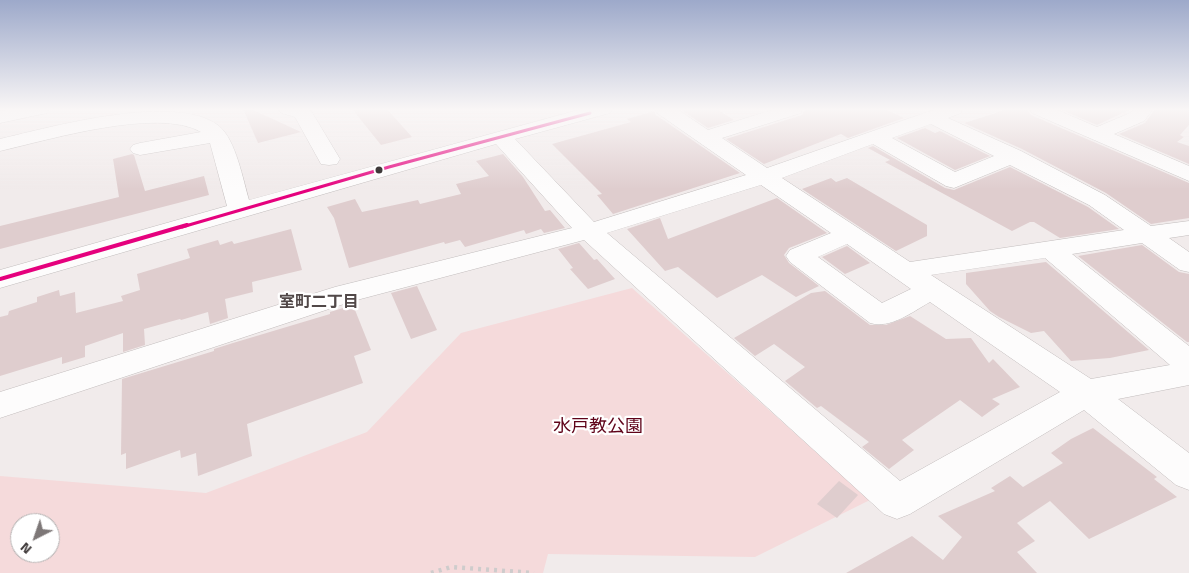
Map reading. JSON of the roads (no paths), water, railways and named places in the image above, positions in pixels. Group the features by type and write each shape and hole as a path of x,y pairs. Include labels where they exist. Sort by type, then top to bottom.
{"street":[{"path":"0,145 38,136"},
{"path":"140,149 216,136 223,151 240,210"},
{"path":"316,136 329,159"},
{"path":"0,279 389,167 506,136"},
{"path":"706,136 1086,393 1189,474"},
{"path":"0,405 345,294 589,231 766,176 879,136"},
{"path":"980,136 1013,156 1097,200 1189,264"},
{"path":"1101,136 1189,174"},
{"path":"501,137 589,231 897,502 1086,393 1189,373"},
{"path":"875,137 954,181 1013,156"},
{"path":"905,271 1189,228"},
{"path":"850,234 800,256 880,316 933,289"},
{"path":"1049,248 1189,363"}],"district":[{"name":"室町二丁目","path":"319,303"}],"park label":[{"name":"水戸教公園","path":"598,428"}]}
